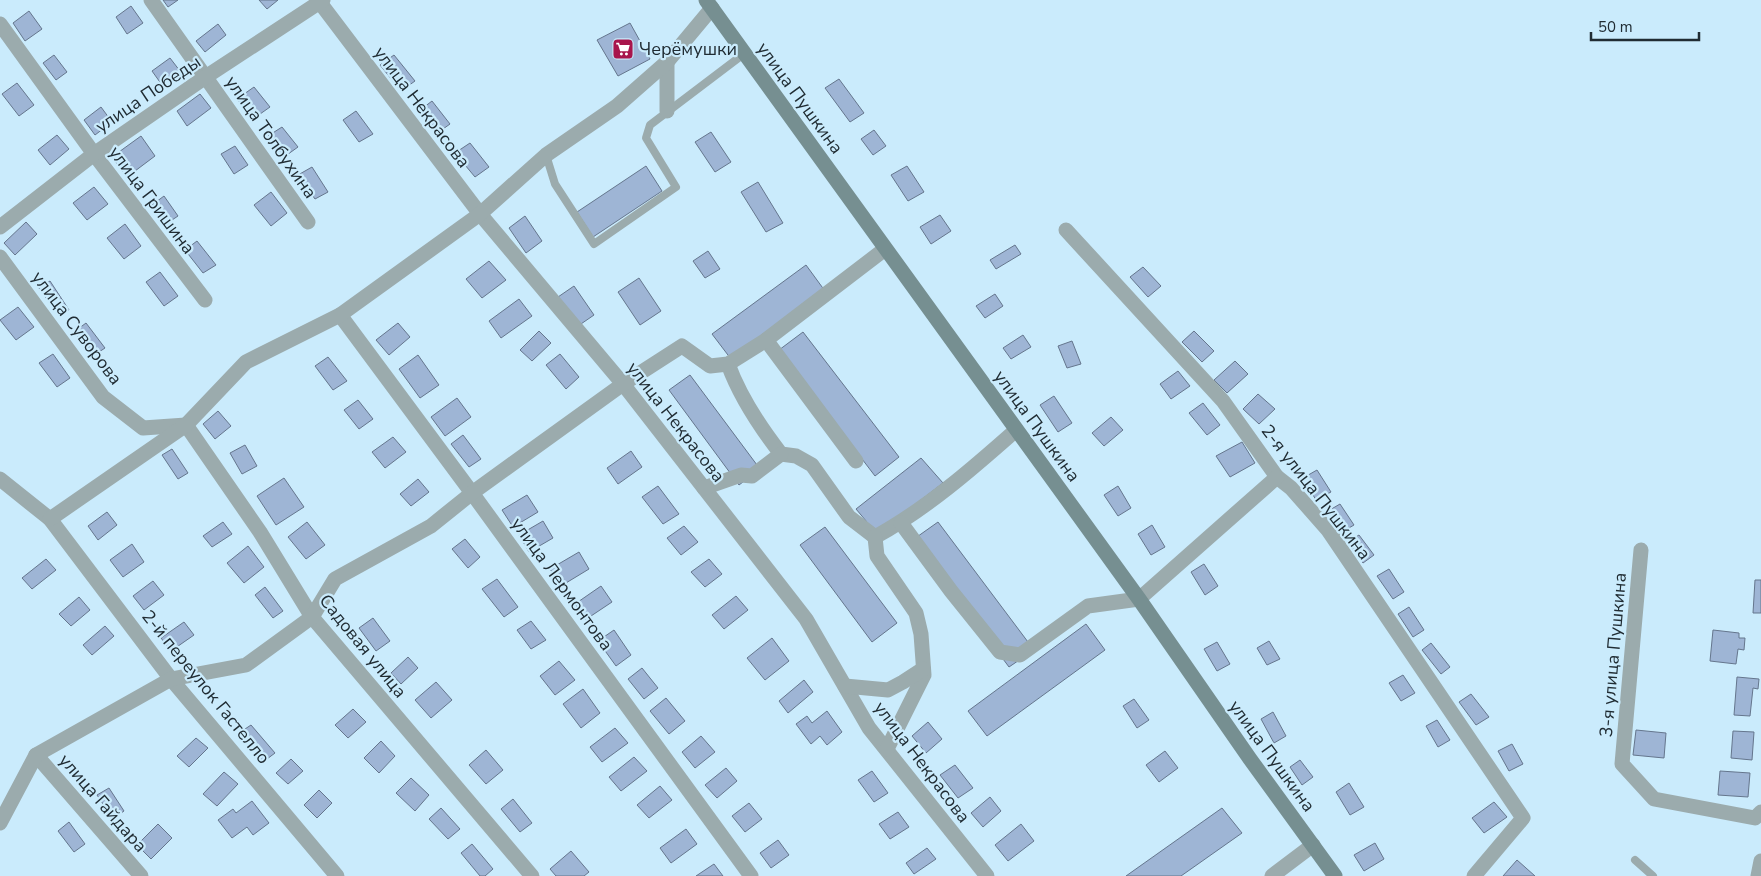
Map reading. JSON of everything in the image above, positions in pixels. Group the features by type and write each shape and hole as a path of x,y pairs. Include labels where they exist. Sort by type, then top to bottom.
{"main road":[{"name":"улица Пушкина","path":"709,4 1139,599 1250,759 1335,876"}],"street":[{"name":"улица Толбухина","path":"151,0 308,222"},
{"name":"улица Победы","path":"0,227 94,154 206,76 320,1"},
{"name":"улица Некрасова","path":"320,1 480,214 623,384 806,619 869,728 986,876"},
{"path":"50,519 186,425 246,362 340,315 480,214 546,155 617,106 667,62 709,4"},
{"name":"улица Гришина","path":"0,24 94,154 205,300"},
{"path":"667,62 667,111"},
{"name":"2-я улица Пушкина","path":"1066,230 1223,401 1277,476 1291,488 1328,530 1523,818 1480,874"},
{"path":"0,823 36,755 171,679 246,665 312,617 336,579 431,526 472,493 623,384 682,346 710,366 728,364 766,340 885,249"},
{"name":"улица Суворова","path":"0,257 103,397 142,428 186,425"},
{"name":"улица Лермонтова","path":"340,315 751,876"},
{"path":"766,340 856,461"},
{"path":"728,364 735,383 763,430 782,454 796,456 812,465 848,517 875,537 877,556 916,612 921,634 924,675 886,749"},
{"name":"Садовая улица","path":"186,425 260,532 312,617 532,876"},
{"path":"875,537 901,523 983,459 1016,430"},
{"path":"704,488 741,475 752,476 782,454"},
{"path":"901,523 951,591 1000,652 1020,655 1088,606 1139,599 1277,476"},
{"name":"2-й переулок Гастелло","path":"0,479 50,519 171,679 337,876"},
{"name":"3-я улица Пушкина","path":"1641,550 1622,764 1654,800 1755,818 1761,812"},
{"path":"845,686 888,690 923,668"},
{"name":"улица Гайдара","path":"36,755 141,876"},
{"path":"1272,876 1313,846"},
{"path":"1758,876 1761,861"}],"lane":[{"path":"546,155 555,184 594,244 676,187 646,138 650,125 745,53"},
{"path":"1635,860 1653,876"}],"building":[{"path":"163,0 178,0 168,7"},
{"path":"259,0 278,0 267,9"},
{"path":"131,6 143,23 127,34 116,17"},
{"path":"29,11 42,29 25,41 13,23"},
{"name":"Черёмушки","path":"630,23 650,59 618,76 597,40"},
{"path":"218,24 226,35 205,52 196,41"},
{"path":"54,55 67,72 56,80 43,63"},
{"path":"394,55 415,81 401,91 380,65"},
{"path":"170,58 180,71 162,85 152,71"},
{"path":"839,79 864,113 850,122 825,88"},
{"path":"17,83 34,105 19,116 2,94"},
{"path":"254,87 270,107 253,119 237,99"},
{"path":"200,94 211,108 187,126 177,111"},
{"path":"432,101 450,124 436,134 419,111"},
{"path":"101,107 112,122 95,135 84,120"},
{"path":"356,111 373,134 359,142 343,120"},
{"path":"282,127 298,147 284,157 268,136"},
{"path":"874,130 886,146 873,155 861,139"},
{"path":"711,132 731,162 715,172 695,142"},
{"path":"57,135 69,149 50,165 38,150"},
{"path":"141,136 155,156 127,177 112,157"},
{"path":"470,143 489,167 475,177 455,153"},
{"path":"235,146 248,165 234,174 221,154"},
{"path":"646,166 662,191 593,237 577,212"},
{"path":"907,166 924,192 908,201 891,175"},
{"path":"312,167 328,192 315,199 298,175"},
{"path":"758,182 783,223 766,232 741,192"},
{"path":"94,187 108,204 87,220 73,203"},
{"path":"271,192 287,213 271,226 254,205"},
{"path":"164,196 178,216 166,224 152,205"},
{"path":"940,215 951,231 931,244 920,227"},
{"path":"525,216 542,241 526,253 509,228"},
{"path":"26,222 37,234 15,255 4,243"},
{"path":"125,224 141,246 124,259 107,238"},
{"path":"197,241 216,265 203,273 185,250"},
{"path":"1015,245 1021,254 996,269 990,260"},
{"path":"708,251 720,269 705,278 693,261"},
{"path":"489,261 506,280 482,298 466,279"},
{"path":"806,265 825,291 731,359 712,334"},
{"path":"1143,267 1161,286 1148,297 1130,277"},
{"path":"160,272 178,296 164,306 146,282"},
{"path":"639,278 661,311 640,325 618,292"},
{"path":"50,281 69,310 59,316 39,288"},
{"path":"574,286 594,315 578,326 558,297"},
{"path":"995,294 1003,306 985,318 976,306"},
{"path":"519,299 532,316 501,338 489,321"},
{"path":"18,307 34,327 16,340 0,320"},
{"path":"86,323 105,348 93,356 74,332"},
{"path":"398,323 410,337 389,355 376,340"},
{"path":"539,331 551,343 532,361 520,350"},
{"path":"1194,331 1214,351 1202,362 1182,342"},
{"path":"803,332 899,457 875,476 779,350"},
{"path":"1023,335 1031,347 1011,359 1003,348"},
{"path":"1072,341 1081,364 1067,368 1058,346"},
{"path":"53,354 70,378 57,387 39,363"},
{"path":"560,354 579,377 566,389 546,365"},
{"path":"418,355 439,385 420,398 399,369"},
{"path":"328,357 347,381 333,390 315,366"},
{"path":"1235,361 1248,374 1227,393 1214,380"},
{"path":"1178,371 1190,386 1171,399 1160,384"},
{"path":"690,375 760,469 739,485 669,390"},
{"path":"1258,394 1275,409 1259,424 1243,409"},
{"path":"1054,396 1072,423 1058,432 1040,405"},
{"path":"457,398 471,417 445,436 431,417"},
{"path":"358,400 373,419 359,429 344,410"},
{"path":"1203,403 1220,425 1207,435 1189,413"},
{"path":"218,411 231,426 215,439 203,424"},
{"path":"1111,417 1123,430 1104,446 1092,433"},
{"path":"463,435 481,459 469,467 451,444"},
{"path":"393,437 406,452 385,468 372,452"},
{"path":"1242,442 1255,463 1230,477 1216,456"},
{"path":"245,445 257,466 242,474 230,453"},
{"path":"172,449 188,473 178,479 162,455"},
{"path":"631,451 642,467 618,484 607,468"},
{"path":"921,458 943,483 877,534 856,509"},
{"path":"1317,470 1331,492 1316,500 1303,478"},
{"path":"284,478 304,507 276,525 257,496"},
{"path":"418,479 429,492 411,506 400,494"},
{"path":"658,486 679,514 663,524 642,497"},
{"path":"1118,486 1131,508 1118,516 1104,495"},
{"path":"527,495 538,512 513,527 502,510"},
{"path":"1340,504 1354,525 1342,532 1328,511"},
{"path":"107,512 117,525 98,540 88,526"},
{"path":"543,521 553,538 529,552 519,535"},
{"path":"223,522 232,534 212,547 203,536"},
{"path":"307,522 325,545 306,559 288,537"},
{"path":"938,522 1034,650 1009,667 914,539"},
{"path":"1152,525 1165,547 1151,555 1138,534"},
{"path":"684,526 698,542 681,555 667,538"},
{"path":"825,527 897,623 872,642 800,545"},
{"path":"1359,535 1374,555 1363,563 1348,542"},
{"path":"465,539 480,557 468,568 452,549"},
{"path":"132,544 144,562 123,577 110,560"},
{"path":"248,546 264,567 244,583 227,563"},
{"path":"579,552 589,569 561,586 550,569"},
{"path":"46,559 56,570 32,589 22,578"},
{"path":"709,559 722,574 705,587 691,572"},
{"path":"1204,564 1218,586 1205,595 1191,572"},
{"path":"1389,569 1404,592 1393,599 1377,576"},
{"path":"497,579 518,607 504,617 482,589"},
{"path":"1755,580 1761,580 1761,613 1753,613"},
{"path":"153,581 164,595 144,610 133,596"},
{"path":"601,586 612,602 585,620 575,604"},
{"path":"265,587 283,611 273,618 255,595"},
{"path":"736,596 748,610 724,629 712,615"},
{"path":"79,597 90,610 71,626 59,614"},
{"path":"1409,607 1424,630 1413,637 1398,614"},
{"path":"373,618 390,641 376,651 359,628"},
{"path":"531,621 546,640 531,649 517,630"},
{"path":"184,622 194,635 171,651 161,638"},
{"path":"1086,624 1105,650 987,736 968,711"},
{"path":"105,626 114,636 92,655 83,645"},
{"path":"614,630 631,655 616,666 598,641"},
{"path":"1713,630 1739,633 1739,638 1745,638 1744,650 1738,649 1736,664 1710,661"},
{"path":"772,638 789,661 765,680 747,658"},
{"path":"1269,641 1280,659 1267,665 1257,648"},
{"path":"1217,642 1230,664 1217,671 1204,649"},
{"path":"1431,643 1450,667 1441,674 1422,650"},
{"path":"408,657 418,668 401,684 391,673"},
{"path":"559,661 575,680 555,695 540,676"},
{"path":"642,668 658,688 644,699 628,679"},
{"path":"1403,675 1415,693 1401,701 1389,683"},
{"path":"1737,677 1759,679 1758,689 1753,688 1750,716 1734,715"},
{"path":"804,680 813,692 788,713 779,701"},
{"path":"436,682 452,700 431,718 415,700"},
{"path":"583,689 600,713 581,728 563,704"},
{"path":"1471,694 1489,717 1476,725 1459,702"},
{"path":"666,698 685,721 669,734 650,711"},
{"path":"1134,699 1149,720 1137,728 1123,706"},
{"path":"353,709 366,722 348,738 335,725"},
{"path":"827,711 842,732 827,745 820,736 811,744 796,724 807,716 812,723"},
{"path":"1273,712 1286,736 1274,743 1261,719"},
{"path":"1437,720 1450,740 1438,747 1426,726"},
{"path":"928,722 942,739 926,753 912,736"},
{"path":"251,725 275,753 263,762 239,733"},
{"path":"615,728 628,743 602,762 590,747"},
{"path":"1636,730 1666,733 1664,758 1633,755"},
{"path":"1733,731 1754,732 1752,760 1731,758"},
{"path":"701,736 715,752 695,768 682,752"},
{"path":"196,738 208,748 189,767 177,756"},
{"path":"381,741 395,756 379,773 364,758"},
{"path":"1512,744 1523,764 1509,771 1498,751"},
{"path":"486,750 503,770 486,784 469,765"},
{"path":"1165,751 1178,768 1159,782 1146,765"},
{"path":"634,757 647,771 621,791 609,777"},
{"path":"291,759 303,771 288,784 276,773"},
{"path":"1300,760 1313,777 1302,785 1290,767"},
{"path":"955,765 973,788 958,798 940,775"},
{"path":"726,768 737,781 717,798 705,785"},
{"path":"872,771 888,793 874,802 858,780"},
{"path":"1720,771 1750,773 1748,797 1718,795"},
{"path":"224,772 238,784 217,806 203,794"},
{"path":"411,778 429,795 415,811 396,793"},
{"path":"1349,783 1364,807 1350,815 1336,792"},
{"path":"660,786 672,800 649,818 637,805"},
{"path":"109,788 124,811 113,819 97,795"},
{"path":"319,790 332,803 317,818 304,805"},
{"path":"990,797 1001,811 983,827 971,813"},
{"path":"513,799 532,823 520,832 501,809"},
{"path":"252,801 269,823 253,835 247,827 232,838 218,820 233,809 236,813"},
{"path":"1494,802 1507,817 1484,833 1472,818"},
{"path":"749,803 762,819 745,832 732,816"},
{"path":"441,808 460,829 448,839 429,819"},
{"path":"1222,808 1242,833 1181,876 1126,876"},
{"path":"898,812 909,827 890,839 879,824"},
{"path":"69,822 85,844 74,852 58,831"},
{"path":"158,824 172,838 151,859 137,845"},
{"path":"1021,824 1034,841 1008,861 995,845"},
{"path":"686,829 697,844 671,863 660,848"},
{"path":"778,840 789,855 771,868 760,853"},
{"path":"1375,843 1384,859 1364,871 1354,855"},
{"path":"472,844 493,869 485,876 480,876 461,853"},
{"path":"927,848 936,859 914,874 906,863"},
{"path":"571,851 589,872 584,876 556,876 550,869"},
{"path":"1517,860 1535,876 1503,876"},
{"path":"714,864 723,876 696,876"}],"place":[{"name":"Черёмушки","path":"623,49"}]}
